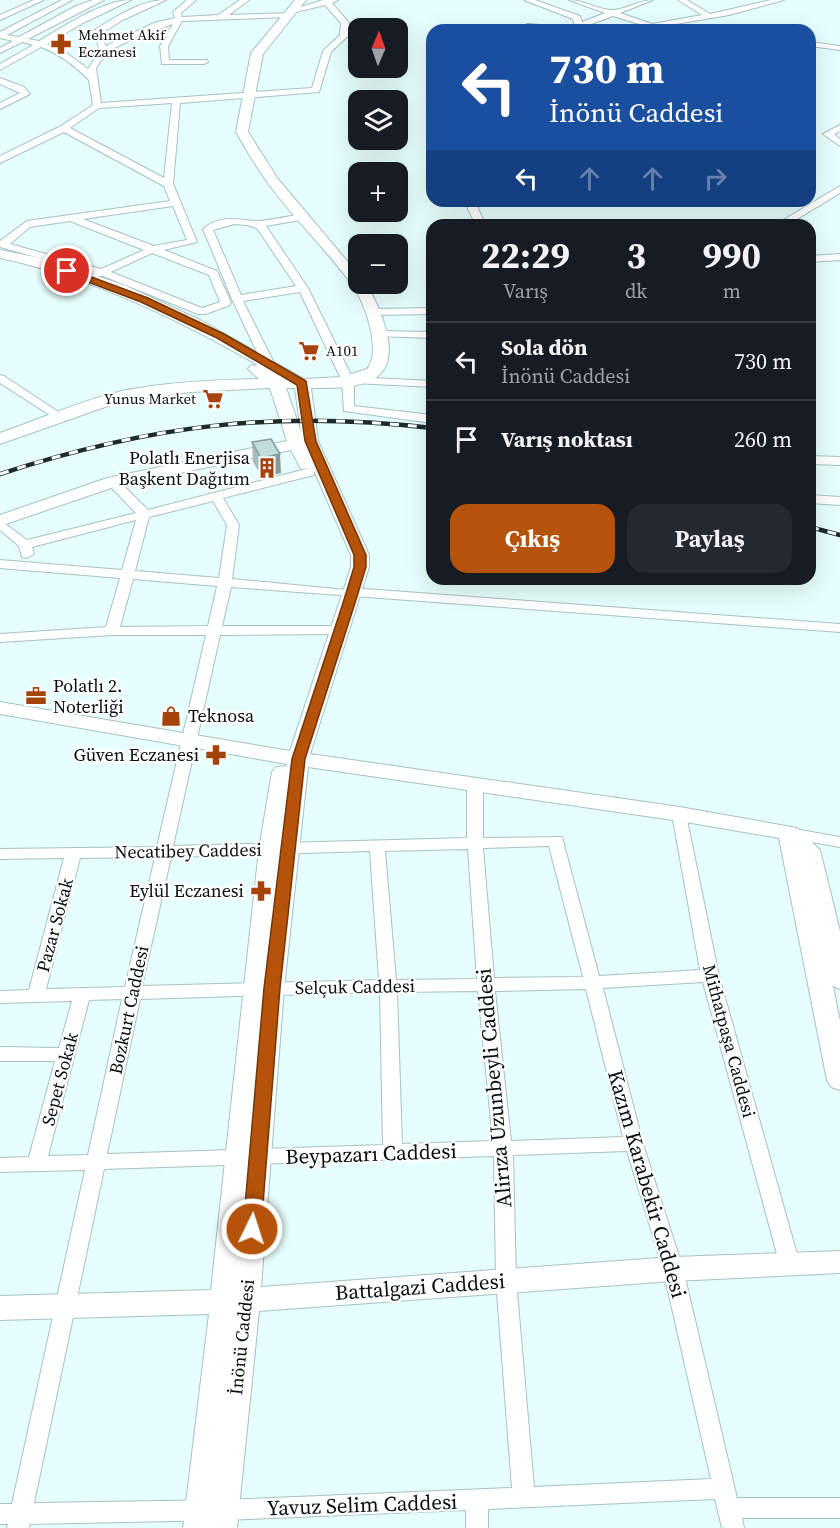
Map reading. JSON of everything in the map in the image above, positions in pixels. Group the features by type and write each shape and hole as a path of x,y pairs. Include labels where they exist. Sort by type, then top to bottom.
{"street":[{"path":"0,18 40,0"},
{"path":"0,35 68,0"},
{"path":"0,51 19,39 99,0"},
{"path":"0,67 40,42 127,0"},
{"path":"104,50 96,33 120,18 162,0"},
{"path":"192,0 177,12 179,20 164,46 165,62 204,62"},
{"path":"221,17 245,0"},
{"path":"528,0 577,18 579,24"},
{"path":"573,0 644,24"},
{"path":"588,24 610,13 650,0"},
{"path":"684,0 707,15"},
{"path":"662,24 729,13 780,0"},
{"path":"0,160 64,128 97,106 316,90 327,51 344,36 345,23 330,1 294,9 179,20 157,25 104,50 92,68 97,106"},
{"path":"294,9 257,53 242,132 273,181 348,270"},
{"path":"0,35 51,46 76,62 93,79"},
{"path":"816,45 840,48"},
{"path":"0,81 21,89 26,94 0,106"},
{"path":"95,275 151,250 192,242 168,184 176,102"},
{"path":"64,128 168,184"},
{"path":"840,128 828,134 840,143"},
{"path":"816,203 840,189"},
{"path":"1,251 27,225 71,218 119,224 176,203"},
{"path":"790,219 810,207"},
{"path":"189,231 207,229 225,221 258,224 303,217"},
{"path":"1,251 95,275 202,312 226,303 213,273 151,250 119,224 71,218"},
{"path":"258,224 303,288 351,380 348,409"},
{"path":"207,229 268,363"},
{"path":"1,251 142,306 180,328 241,358 276,383"},
{"path":"816,259 840,257"},
{"path":"95,275 212,331 302,384"},
{"path":"237,299 303,288"},
{"path":"351,380 374,372 381,361 379,334 374,312 365,294"},
{"path":"374,312 426,311"},
{"path":"379,334 426,335"},
{"path":"0,378 60,417"},
{"path":"0,439 96,404 137,393 351,380 426,384"},
{"name":"İnönü Caddesi","path":"211,1519 236,1301 264,989 279,848 292,757 330,630 346,592 360,567 360,555 276,383"},
{"name":"İnönü Caddesi","path":"292,757 346,592 350,553 330,499 310,472 303,442 302,384"},
{"path":"348,409 426,411"},
{"path":"348,409 426,418"},
{"path":"29,567 26,545 0,523 113,482 303,442"},
{"path":"816,460 840,461"},
{"path":"26,545 310,472"},
{"path":"113,482 144,513"},
{"name":"Bozkurt Caddesi","path":"13,1519 67,1305 95,1163 225,582 233,525 216,496"},
{"path":"816,499 840,501"},
{"path":"112,631 144,513"},
{"path":"0,564 840,628"},
{"path":"0,638 112,631 330,630"},
{"path":"0,708 292,757 680,814 840,842"},
{"name":"Alirıza Uzunbeyli Caddesi","path":"475,785 475,843 486,985 503,1149 506,1280 524,1499"},
{"name":"Mithatpaşa Caddesi","path":"680,814 710,976 790,1265"},
{"path":"789,833 809,850 840,980"},
{"path":"789,833 840,1080"},
{"name":"Necatibey Caddesi","path":"0,854 164,852 556,841"},
{"name":"Kazım Karabekir Caddesi","path":"556,841 634,1144 674,1269 729,1508"},
{"path":"377,845 388,987 393,1153"},
{"name":"Pazar Sokak","path":"36,996 73,854"},
{"name":"Selçuk Caddesi","path":"0,997 592,983 710,976"},
{"name":"Sepet Sokak","path":"37,1163 82,994"},
{"path":"0,1054 66,1055"},
{"name":"Beypazarı Caddesi","path":"0,1165 634,1144"},
{"name":"Battalgazi Caddesi","path":"0,1308 236,1301 674,1269 840,1262"},
{"name":"Yavuz Selim Caddesi","path":"13,1519 211,1519 524,1499 729,1508 840,1508"},
{"path":"477,1501 477,1528"}],"building":[{"path":"271,439 280,454 261,458 252,442"}],"railway":[{"path":"0,474 109,444 161,433 213,426 319,421 426,427"},
{"path":"816,529 840,535"}],"place":[{"name":"Mehmet Akif Eczanesi","path":"61,44"},
{"name":"A101","path":"309,351"},
{"name":"Yunus Market","path":"213,399"},
{"name":"Polatlı Enerjisa Başkent Dağıtım","path":"267,468"},
{"name":"Polatlı 2. Noterliği","path":"36,696"},
{"name":"Teknosa","path":"171,716"},
{"name":"Güven Eczanesi","path":"216,755"},
{"name":"Eylül Eczanesi","path":"261,891"}],"route":[{"path":"67,271 144,300 221,336 302,384 310,441 336,495 360,555 360,567 298,759 272,988 252,1229"}]}
